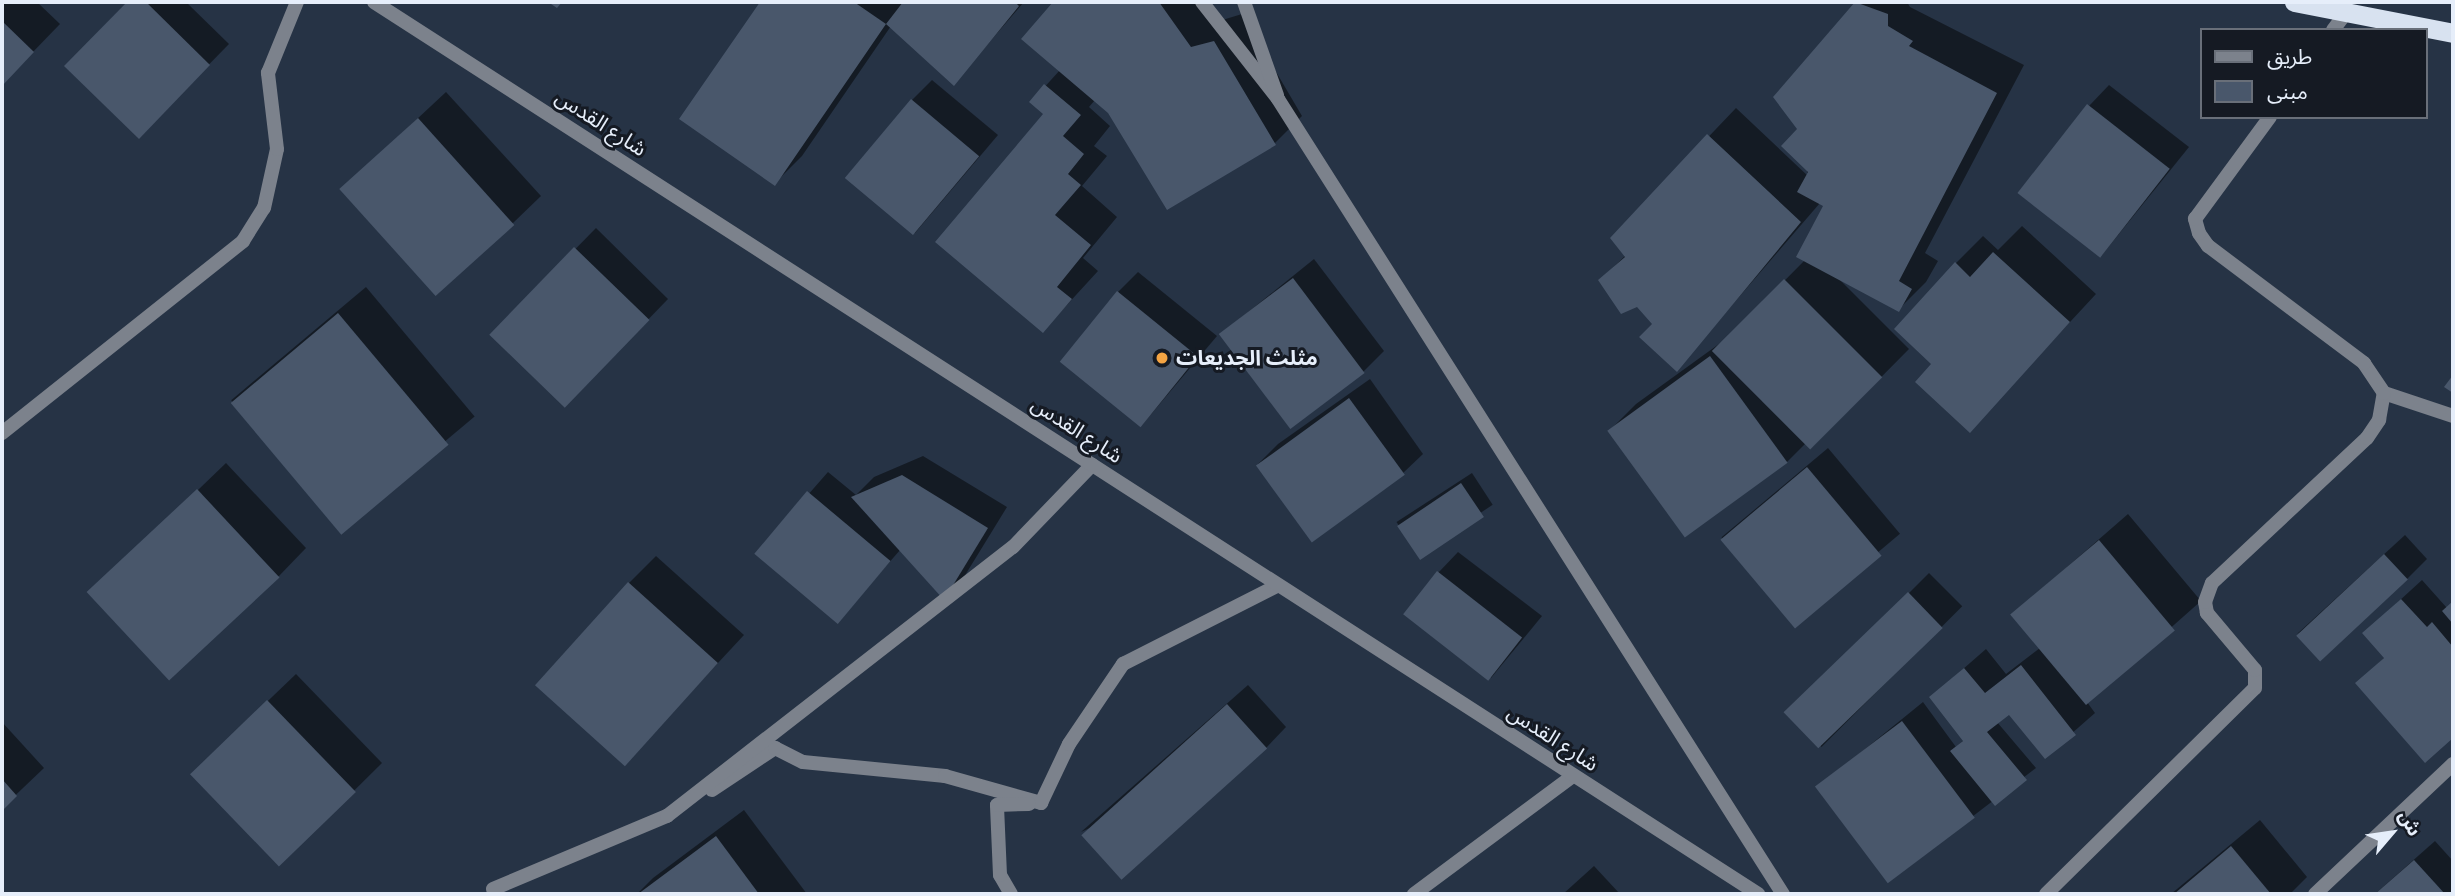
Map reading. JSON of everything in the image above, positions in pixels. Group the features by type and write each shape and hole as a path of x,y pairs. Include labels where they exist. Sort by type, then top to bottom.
{"highway":[{"path":"2294,2 2453,33"}],"street":[{"path":"2,433 243,241 264,208 276,149 268,73 297,2"},
{"name":"شارع القدس","path":"374,2 1758,894"},
{"path":"1202,2 1278,99 1783,894"},
{"path":"1244,2 1278,99"},
{"path":"2334,28 2346,12"},
{"path":"2269,119 2195,219 2199,233 2208,246 2364,362 2384,393 2453,416"},
{"path":"2046,894 2255,688 2255,670 2207,613 2205,602 2212,583 2368,438 2379,420 2384,393"},
{"path":"667,816 1013,547 1092,464"},
{"path":"1041,803 1069,744 1123,664 1277,586"},
{"path":"493,889 667,816 746,771 775,748 803,762 945,776 1041,803"},
{"path":"2315,894 2453,764"},
{"path":"1414,894 1573,776"},
{"path":"1012,894 1000,875 997,805 1041,803"}],"building":[{"path":"127,2 146,2 210,65 139,139 64,66"},
{"path":"548,2 562,2 557,8"},
{"path":"760,2 854,2 886,24 775,186 679,119"},
{"path":"903,2 1015,2 1019,6 954,86 886,24"},
{"path":"1053,2 1159,2 1191,47 1214,41 1276,145 1167,210 1108,113 1021,39"},
{"path":"1855,2 1888,14 1888,26 1913,41 1909,46 1997,93 1899,281 1912,289 1899,312 1796,257 1823,206 1797,192 1808,172 1781,146 1797,129 1773,97"},
{"path":"2,21 34,52 2,86"},
{"path":"1044,84 1081,115 1063,136 1084,154 1068,174 1081,185 1055,215 1091,245 1057,287 1072,299 1043,333 935,242 1043,114 1029,102"},
{"path":"911,99 979,156 913,235 845,178"},
{"path":"2087,104 2170,169 2100,258 2017,193"},
{"path":"418,118 514,225 436,296 339,189"},
{"path":"1707,134 1801,222 1677,372 1639,337 1652,324 1637,307 1621,314 1598,280 1625,257 1610,238"},
{"path":"574,247 650,320 565,408 489,335"},
{"path":"1993,252 2070,322 1970,433 1915,382 1931,364 1894,329 1955,262 1970,277"},
{"path":"1293,278 1365,373 1290,429 1219,334"},
{"path":"1784,279 1882,377 1810,449 1712,351"},
{"path":"1117,291 1198,356 1141,427 1060,362"},
{"path":"338,313 449,445 341,535 231,403"},
{"path":"1710,356 1788,463 1685,537 1607,431"},
{"path":"2453,375 2453,393 2444,387"},
{"path":"1349,398 1405,475 1312,542 1256,466"},
{"path":"1807,467 1882,556 1795,628 1720,540"},
{"path":"902,475 988,528 944,600 851,497"},
{"path":"1461,483 1484,517 1420,560 1397,526"},
{"path":"197,489 280,577 169,680 87,592"},
{"path":"807,491 890,561 838,624 754,554"},
{"path":"2099,540 2175,630 2086,705 2010,615"},
{"path":"2384,554 2408,580 2320,661 2296,636"},
{"path":"1437,571 1522,637 1488,681 1403,614"},
{"path":"628,582 718,663 625,766 535,685"},
{"path":"1908,592 1943,628 1818,748 1784,712"},
{"path":"2401,599 2427,627 2432,622 2453,647 2453,738 2425,763 2355,683 2384,658 2362,633"},
{"path":"2453,601 2453,624 2442,611"},
{"path":"2021,665 2076,735 2045,759 2009,715 1987,732 2027,780 1995,806 1950,751 1963,741 1929,697 1964,668 1985,693"},
{"path":"267,700 356,792 279,866 190,774"},
{"path":"1227,704 1267,749 1121,880 1081,835"},
{"path":"1902,721 1975,818 1888,883 1815,787"},
{"path":"2,779 17,796 2,811"},
{"path":"716,836 759,894 638,894"},
{"path":"2231,846 2271,894 2174,894"},
{"path":"2414,860 2445,894 2375,894"}],"place":[{"name":"مثلث الجديعات","path":"1162,358"}]}
